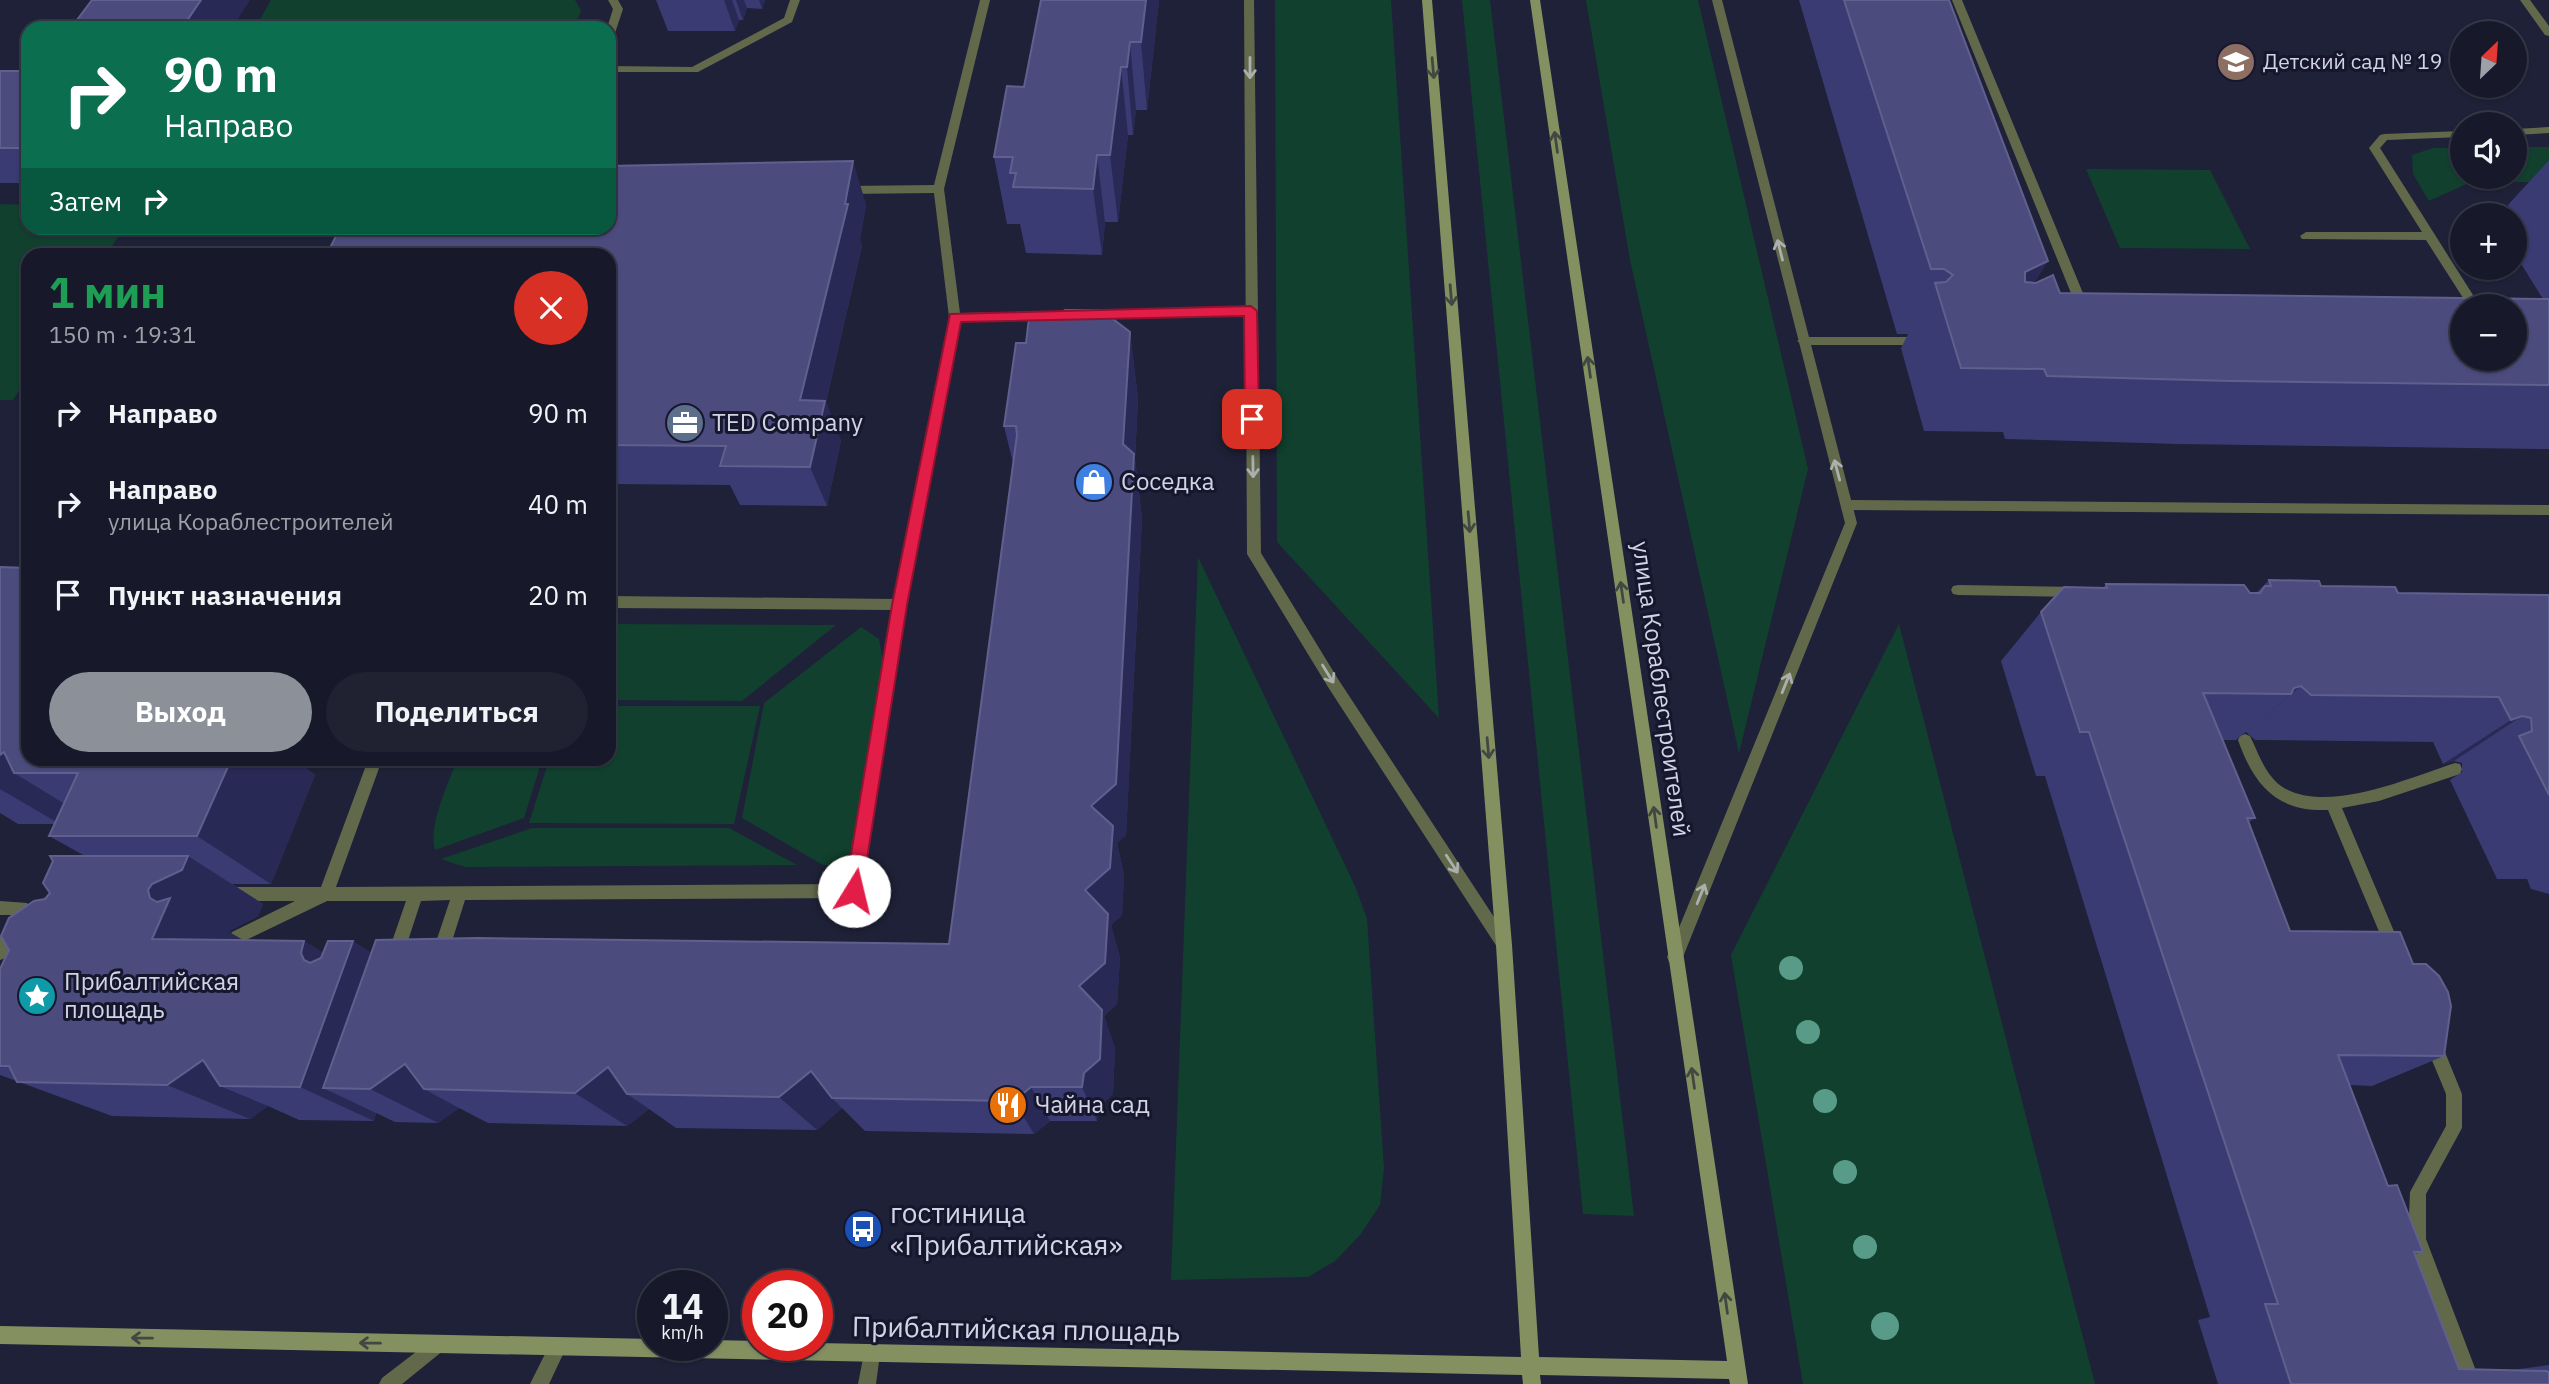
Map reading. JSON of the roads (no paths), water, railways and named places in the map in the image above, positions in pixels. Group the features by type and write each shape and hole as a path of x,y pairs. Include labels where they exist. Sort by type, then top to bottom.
{"main road":[{"path":"1427,0 1504,945 1532,1376"},
{"name":"улица Кораблестроителей","path":"1535,0 1737,1377"},
{"name":"Прибалтийская площадь","path":"0,1335 872,1354 1532,1376 1737,1377"}],"street":[{"path":"613,0 618,9 614,21"},
{"path":"616,69 694,70 788,20 794,0"},
{"path":"213,894 854,891 900,605 955,317 939,188 985,0"},
{"path":"1249,0 1254,554 1504,945"},
{"path":"1675,957 1851,523 1717,0"},
{"path":"1957,0 2079,300"},
{"path":"2525,0 2549,33"},
{"path":"2527,131 2549,130"},
{"path":"2450,134 2384,137 2374,148 2466,294"},
{"path":"829,190 939,188"},
{"path":"2306,236 2428,236"},
{"path":"955,317 1251,311"},
{"path":"1803,341 1910,341"},
{"path":"1847,505 2549,510"},
{"path":"1958,590 2095,592"},
{"path":"616,602 900,605"},
{"path":"2245,740 2257,770 2270,784 2288,796 2307,803 2333,803 2370,797 2455,769"},
{"path":"237,937 326,894 372,766"},
{"path":"2333,803 2400,963"},
{"path":"432,976 460,893"},
{"path":"391,967 416,894"},
{"path":"0,908 31,909 0,953"},
{"path":"2424,1023 2454,1094 2454,1128 2418,1192 2417,1238 2472,1383"},
{"path":"388,1384 438,1344"},
{"path":"405,1384 438,1344"},
{"path":"539,1384 557,1348"},
{"path":"867,1384 872,1354"}],"place":[{"name":"Детский сад № 19","path":"2236,62"},
{"name":"TED Company","path":"685,423"},
{"name":"Соседка","path":"1094,482"},
{"name":"Прибалтийская площадь","path":"37,996"},
{"name":"Чайна сад","path":"1008,1105"},
{"name":"гостиница «Прибалтийская»","path":"863,1229"}]}
